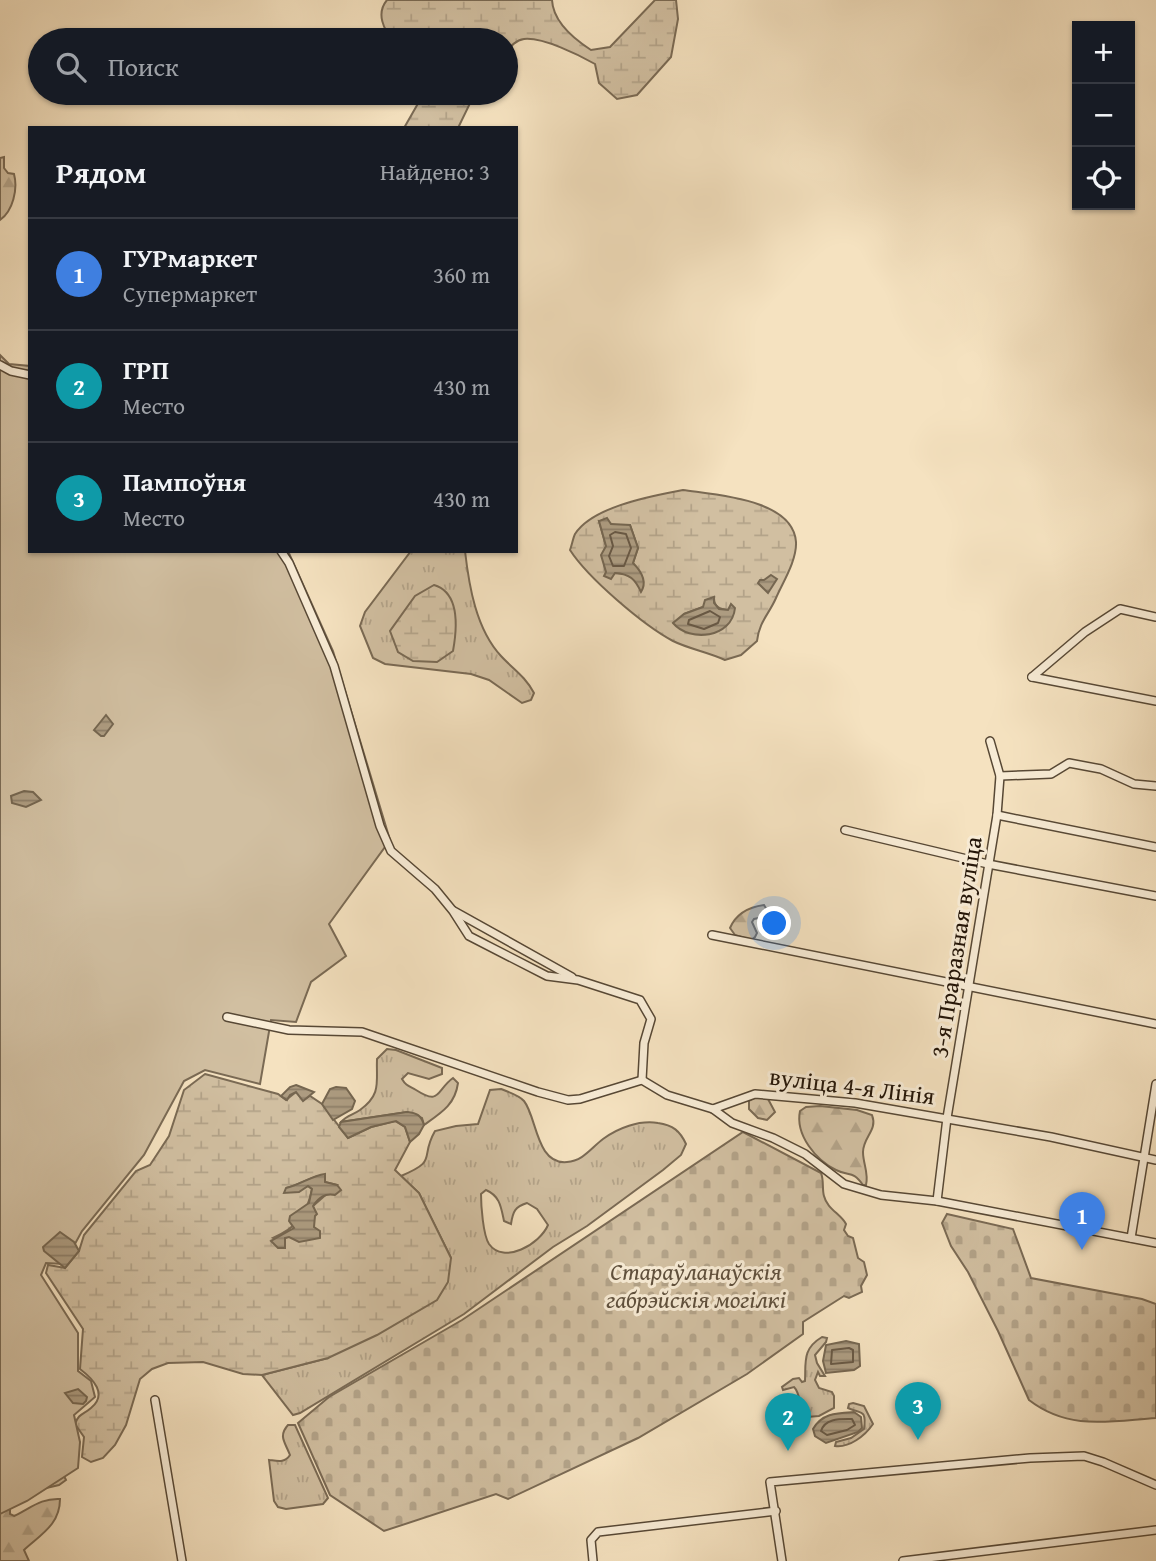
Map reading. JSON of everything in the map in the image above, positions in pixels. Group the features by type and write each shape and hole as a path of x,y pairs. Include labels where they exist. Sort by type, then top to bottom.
{"street":[{"path":"0,365 10,371 28,375"},
{"path":"282,553 334,666 380,826 391,851 435,889 469,936 484,945 503,952 547,976 578,980 640,1000 651,1019 643,1043 642,1080"},
{"path":"1156,617 1120,609 1085,632 1032,677 1156,701"},
{"name":"3-я Праразная вуліца","path":"937,1201 947,1118 997,815 1000,776 990,741"},
{"path":"1000,776 1051,774 1069,762 1101,769 1135,784 1156,786"},
{"path":"997,815 1156,847"},
{"path":"845,830 988,864 1156,897"},
{"path":"453,911 578,980"},
{"path":"712,935 1156,1024"},
{"path":"228,1017 289,1030 362,1032 568,1100 580,1099 642,1080 667,1095 713,1109 732,1123 773,1138 805,1154 844,1184 881,1195 937,1201 1156,1243"},
{"path":"1131,1238 1156,1084"},
{"name":"вуліца 4-я Лінія","path":"713,1109 755,1094 855,1103 947,1118 1156,1160"},
{"path":"155,1400 182,1561"},
{"path":"782,1561 770,1482 1030,1458 1084,1456 1156,1485"},
{"path":"593,1561 591,1540 598,1532 776,1511"},
{"path":"903,1561 1156,1530"}],"green space":[{"path":"387,0 552,0 560,22 571,35 591,50 610,47 655,0 676,0 678,19 671,57 637,95 617,99 599,83 595,64 541,41 532,39 518,42 518,28 386,28 381,16"},
{"path":"417,105 469,105 459,126 405,126"},
{"path":"4,157 4,168 8,173 14,174 15,186 11,205 0,220 0,158"},
{"path":"0,355 9,364 28,366 28,553 289,553 333,651 390,840 329,924 346,956 311,982 296,1022 271,1020 260,1084 205,1070 184,1081 144,1155 82,1231 64,1264 46,1263 41,1275 78,1333 78,1371 91,1381 95,1397 74,1415 80,1442 78,1468 27,1501 0,1514"},
{"path":"683,490 732,497 768,508 782,516 792,528 796,542 792,563 762,623 757,641 741,655 725,660 679,644 661,634 603,587 570,550 575,534 595,516 640,499","holes":["599,521 620,526 630,525 638,548 633,563 640,573 636,580 625,574 606,572 606,546","714,598 718,607 728,610 684,614 703,607"]},
{"path":"409,553 465,553 475,606 485,633 501,656 530,687 534,693 531,700 522,703 489,680 471,674 385,664 373,658 360,626 365,612"},
{"path":"434,585 443,589 453,604 456,633 453,651 437,662 413,661 398,652 390,631 415,596"},
{"path":"764,905 767,914 752,922 757,933 755,937 751,940 735,935 730,928 739,915 753,907"},
{"path":"387,1049 442,1068 442,1074 429,1079 408,1073 402,1079 408,1086 430,1097 438,1094 453,1078 458,1083 454,1097 424,1125 422,1118 407,1112 341,1122 372,1099 376,1087 377,1059"},
{"path":"205,1074 278,1094 286,1100 296,1092 303,1100 310,1096 322,1104 348,1138 371,1127 395,1121 405,1127 410,1142 395,1170 419,1193 451,1258 448,1282 437,1300 377,1335 328,1358 262,1375 243,1374 203,1362 168,1363 152,1369 140,1379 126,1425 115,1445 103,1458 91,1462 82,1457 84,1437 75,1424 80,1416 96,1403 97,1387 80,1369 83,1329 46,1273 48,1265 65,1268 79,1251 84,1235 136,1171 150,1165 169,1136 184,1090","holes":["325,1175 325,1182 337,1185 313,1206 314,1227 285,1238 283,1244 273,1238 299,1220 312,1189 308,1186 286,1188"]},
{"path":"501,1089 524,1101 543,1148 557,1161 578,1159 615,1131 644,1123 672,1127 686,1144 681,1155 663,1170 587,1226 553,1247 464,1314 293,1415 262,1375 328,1358 451,1258 419,1193 401,1176 424,1162 435,1131 478,1124 490,1090","holes":["486,1190 499,1202 504,1221 511,1224 515,1210 527,1203 537,1209 548,1225 544,1232 521,1250 503,1253 496,1250 489,1244 484,1227 481,1194"]},
{"path":"756,1097 768,1099 775,1112 767,1120 758,1118 749,1109 749,1101"},
{"path":"806,1107 857,1110 872,1115 873,1125 863,1152 866,1185 821,1160 804,1138 799,1120 800,1111"},
{"name":"Стараўланаўскія габрэйскія могілкі","path":"743,1132 821,1173 826,1201 846,1224 844,1230 853,1238 858,1258 864,1262 867,1275 861,1286 862,1292 849,1298 844,1296 803,1322 803,1334 747,1374 638,1438 508,1499 496,1494 384,1531 330,1495 298,1423 329,1397 462,1320"},
{"path":"947,1214 1013,1229 1031,1278 1156,1304 1156,1418 1106,1422 1075,1420 1044,1410 1029,1400 998,1331 968,1272 951,1246 942,1223"},
{"path":"822,1337 827,1338 826,1342 815,1355 825,1376 820,1376 818,1372 815,1380 819,1388 832,1392 834,1408 819,1416 807,1417 794,1387 783,1390 782,1387 793,1379 805,1381 808,1351"},
{"path":"849,1404 864,1406 873,1424 856,1440 835,1446 836,1442 851,1438 864,1429 863,1415 848,1408"},
{"path":"288,1425 295,1425 328,1498 323,1504 286,1509 278,1507 274,1501 269,1460 284,1460 290,1455 283,1436"},
{"path":"64,1476 66,1480 59,1485 29,1492 10,1508 10,1514 14,1516 42,1502 60,1499 53,1523 24,1550 29,1561 0,1561 0,1498"}],"water":[{"path":"607,518 611,524 630,525 638,548 633,563 644,580 641,592 628,576 615,573 611,579 604,576 606,572 601,555 606,546 599,521"},
{"path":"771,575 777,579 768,593 758,583"},
{"path":"714,597 714,603 719,609 728,610 731,604 735,608 732,618 719,631 699,635 680,629 673,623 684,614 703,607 705,600"},
{"path":"106,715 113,724 104,736 101,736 94,730"},
{"path":"24,791 33,792 41,800 26,807 12,803 11,796"},
{"path":"296,1085 314,1092 303,1101 296,1092 287,1100 281,1096"},
{"path":"346,1088 355,1101 352,1109 333,1120 322,1104 330,1089"},
{"path":"407,1112 418,1115 424,1125 410,1142 405,1127 396,1121 371,1127 348,1138 339,1127 341,1122"},
{"path":"325,1174 325,1182 337,1185 341,1190 335,1195 323,1196 313,1206 317,1214 314,1227 320,1231 320,1238 299,1242 289,1237 285,1238 285,1248 278,1248 271,1241 294,1228 289,1221 290,1216 309,1203 312,1189 308,1186 299,1192 284,1193 286,1188"},
{"path":"60,1232 74,1242 79,1251 65,1268 44,1251 43,1247"},
{"path":"846,1341 859,1344 860,1366 854,1370 826,1373 823,1361 826,1345"},
{"path":"78,1389 87,1397 83,1404 73,1403 65,1393"},
{"path":"854,1412 861,1417 862,1428 858,1432 826,1443 815,1436 813,1429 825,1417"}],"place":[{"name":"ГУРмаркет","path":"1082,1250"},
{"name":"Пампоўня","path":"918,1440"},
{"name":"ГРП","path":"788,1451"}]}
